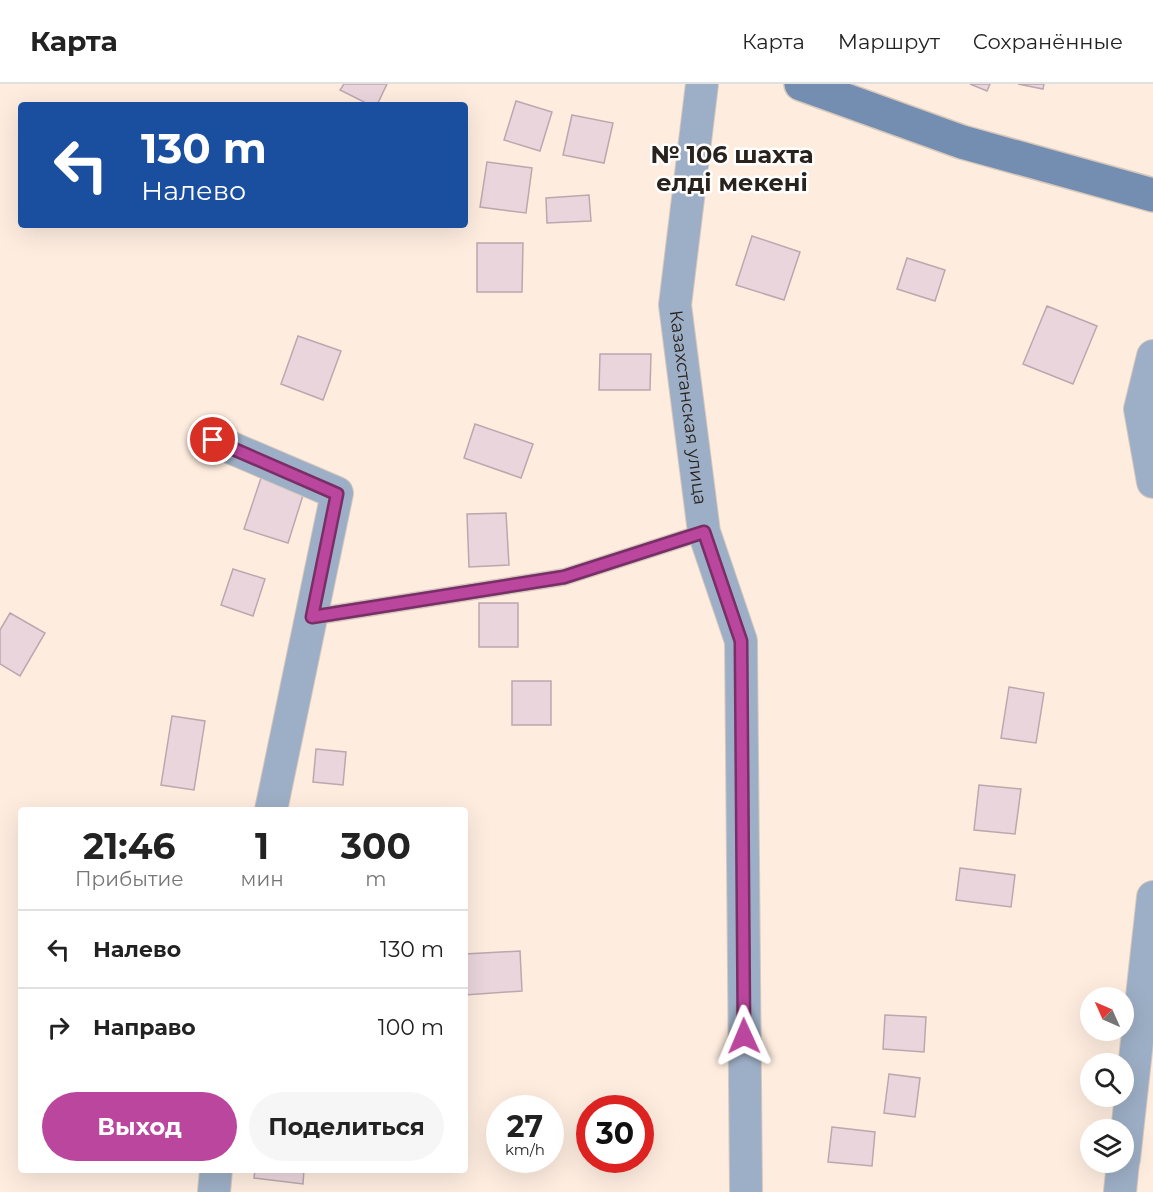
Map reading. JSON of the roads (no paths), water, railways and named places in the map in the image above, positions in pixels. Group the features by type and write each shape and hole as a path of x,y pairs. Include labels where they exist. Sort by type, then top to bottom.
{"main road":[{"path":"801,84 962,142 1153,195"}],"street":[{"name":"Казахстанская улица","path":"702,84 675,305 704,532 741,641 746,1192"},
{"path":"1153,356 1140,409 1153,482"},
{"path":"213,440 337,494 272,807"},
{"path":"1128,1119 1153,897"},
{"path":"214,1192 216,1173"},
{"path":"1120,1192 1122,1173"}],"lane":[{"path":"312,617 564,577 704,532"}],"district":[{"name":"№ 106 шахта елді мекені","path":"732,169"}]}
